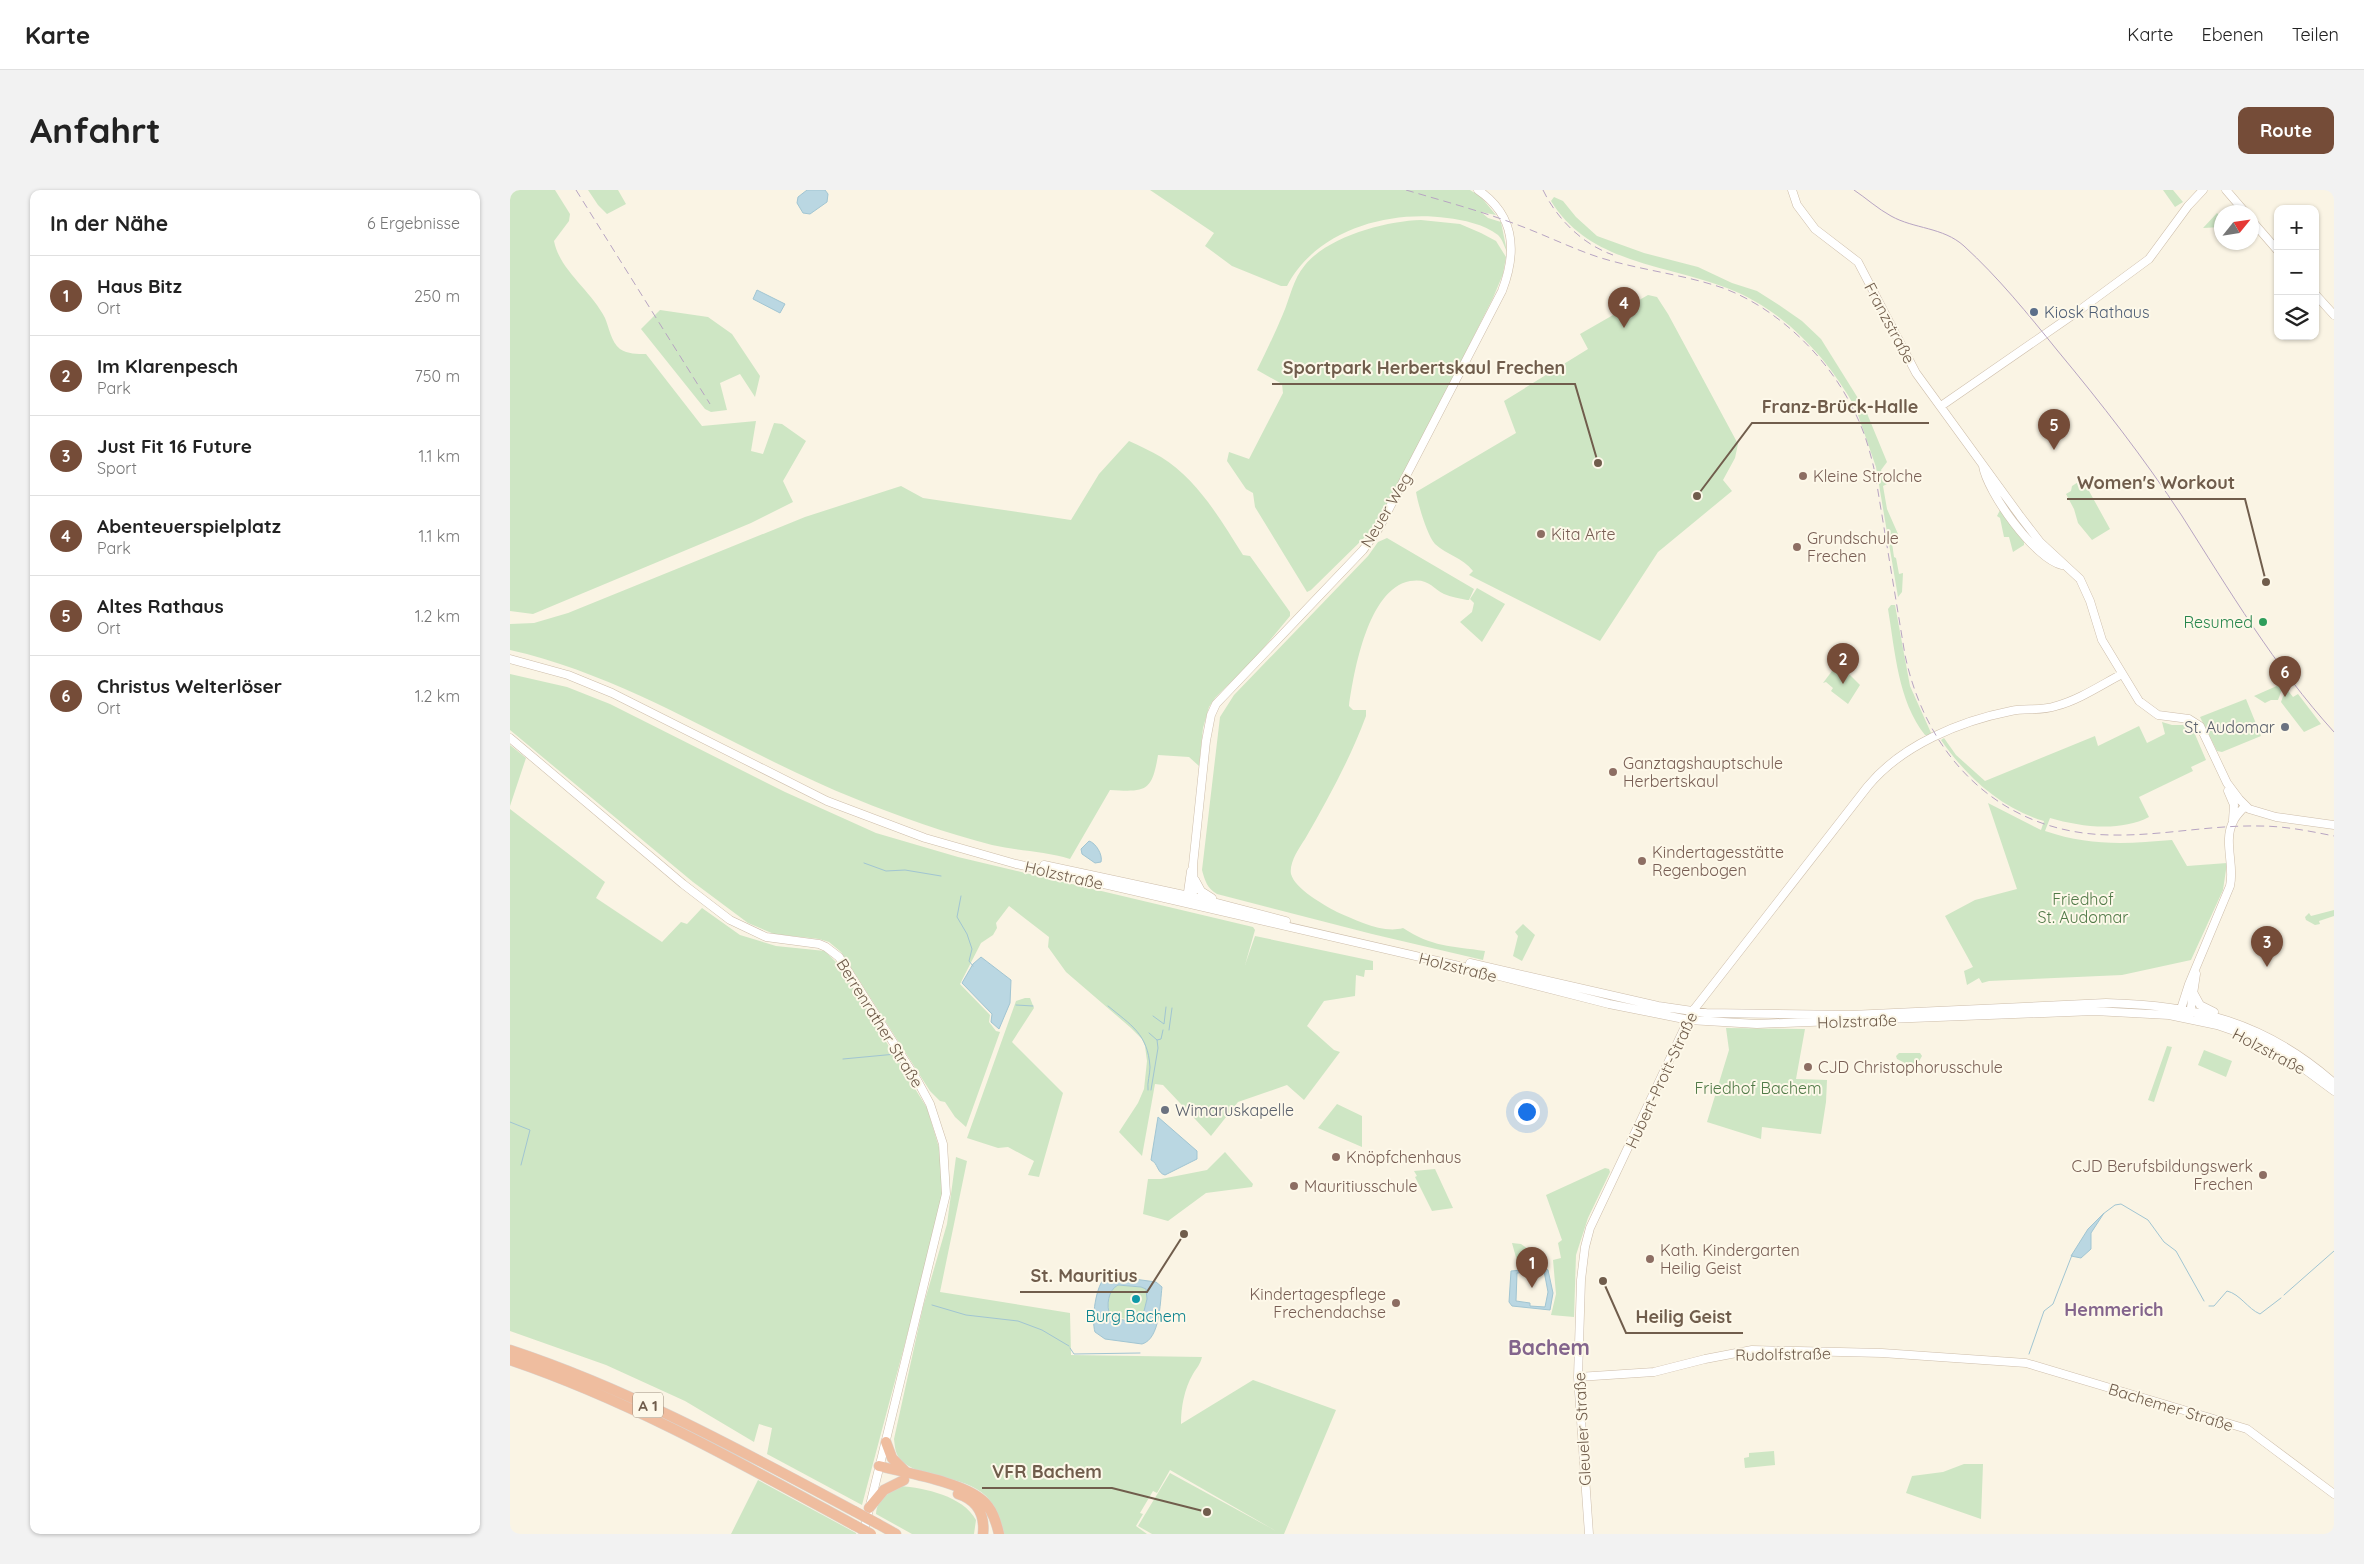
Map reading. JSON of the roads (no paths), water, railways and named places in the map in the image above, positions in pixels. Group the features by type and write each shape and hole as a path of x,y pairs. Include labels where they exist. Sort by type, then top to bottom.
{"highway":[{"name":"A 1","path":"510,1350 580,1375 698,1428 896,1534"},
{"name":"A 1","path":"510,1360 613,1399 694,1438 871,1534"},
{"path":"886,1442 892,1458 906,1477 974,1494 991,1510 999,1534"},
{"path":"878,1469 962,1495 971,1500 982,1515 984,1524 982,1534"},
{"path":"869,1508 884,1490 906,1477"}],"main road":[{"name":"Neuer Weg","path":"1189,898 1206,741 1211,715 1216,704 1222,695 1363,550 1379,528 1502,291 1508,275 1512,254 1511,237 1496,204 1478,190"},
{"name":"Franzstraße","path":"1792,190 1797,205 1810,224 1822,236 1858,262 1906,356 1982,464 1988,486 2033,546 2057,564 2064,565 2082,582 2102,640 2140,700 2152,712 2192,721 2202,730 2222,774"},
{"path":"1941,406 2077,312 2149,259 2188,206 2203,190"},
{"path":"2226,190 2239,205"},
{"path":"2259,228 2277,250"},
{"path":"2316,295 2334,315"},
{"path":"510,659 568,675 622,699 794,785 862,816 925,838 1000,858"},
{"path":"510,664 622,699"},
{"name":"Hubert-Prott-Straße","path":"1580,1324 1585,1247 1590,1228 1692,1012 1744,942 1875,778 1890,763 1905,753 1959,726 2020,709 2059,706 2122,674"},
{"name":"Berrenrather Straße","path":"510,738 683,884 730,920 766,937 818,944 834,951 917,1080 930,1104 940,1133 946,1163 946,1194 863,1534"},
{"path":"2222,774 2232,791 2245,806 2259,814 2334,826"},
{"path":"2180,1012 2232,877 2229,839 2234,805 2222,774"},
{"path":"2233,820 2245,806"},
{"name":"Holzstraße","path":"1000,858 1025,861 1170,892 1609,1004 1689,1020 1757,1024 2094,1011 2180,1012"},
{"name":"Holzstraße","path":"1000,858 1016,864 1146,894 1189,898 1223,904 1282,920 1541,980 1692,1012 1784,1016 1851,1015 2106,1003 2141,1004 2190,1014 2222,1018"},
{"path":"1170,892 1179,889 1192,879 1203,893 1223,904"},
{"path":"2190,1014 2196,967"},
{"name":"Holzstraße","path":"2194,990 2200,1005 2222,1018 2252,1029 2288,1048 2317,1068 2334,1083"},
{"name":"Holzstraße","path":"2190,1014 2246,1035 2284,1054 2334,1091"},
{"name":"Gleueler Straße","path":"1580,1324 1578,1377 1589,1534"},
{"name":"Rudolfstraße","path":"1578,1377 1654,1372 1705,1359 1752,1350 1882,1353 1990,1360"},
{"name":"Bachemer Straße","path":"1990,1360 2026,1363 2246,1430 2334,1494"}],"water":[{"path":"807,190 825,190 828,194 827,202 810,214 803,213 797,203 798,197"},
{"path":"757,290 785,304 780,313 753,299"},
{"path":"1089,841 1098,850 1101,862 1095,863 1082,854 1081,849"},
{"path":"981,957 1011,980 1010,1003 999,1029 991,1022 992,1014 962,983 973,964"},
{"path":"1158,1117 1197,1151 1197,1159 1165,1175 1160,1172 1151,1160"},
{"path":"2104,1213 2091,1233 2091,1249 2081,1258 2071,1256 2088,1229"},
{"path":"1544,1268 1548,1270 1553,1293 1550,1310 1512,1306 1509,1302 1511,1271","holes":["1544,1271 1548,1292 1545,1307 1530,1306 1530,1303 1516,1301 1517,1273"]},
{"path":"1112,1276 1156,1282 1162,1287 1156,1328 1148,1341 1142,1344 1105,1339 1095,1332 1095,1302 1102,1281 1106,1277","holes":["1118,1285 1146,1289 1147,1299 1142,1319 1134,1321 1110,1315 1108,1307 1109,1298 1115,1287"]}],"waterway":[{"path":"864,863 886,871 905,870 941,876"},
{"path":"961,896 957,917 967,934 972,949 969,961 973,966"},
{"path":"1016,1005 1033,1006"},
{"path":"1108,1006 1137,1031 1146,1046 1150,1067 1148,1090"},
{"path":"1153,1016 1164,1024 1166,1007"},
{"path":"1169,1030 1172,1008"},
{"path":"1151,1090 1158,1048 1157,1040 1161,1039 1163,1030"},
{"path":"1149,1033 1157,1040"},
{"path":"843,1059 896,1054 911,1080"},
{"path":"510,1122 530,1130 521,1165"},
{"path":"2103,1214 2115,1205 2121,1204 2148,1220 2164,1242 2176,1251 2204,1301"},
{"path":"2284,1295 2334,1251"},
{"path":"2029,1354 2044,1311 2053,1304 2072,1255"},
{"path":"2209,1306 2214,1306 2227,1291 2236,1295 2260,1314 2281,1298"},
{"path":"932,1305 966,1315 1018,1321 1042,1330 1069,1346"},
{"path":"1070,1348 1074,1354 1140,1353"}],"tram line":[{"path":"1854,190 1891,216 1909,224 1947,235 1956,240 1989,270 2090,390 2137,452 2168,494 2272,655 2334,732"}],"railway":[{"path":"576,190 710,404"},
{"path":"1406,190 1504,220 1598,257 1723,288 1763,308 1799,336 1830,371 1842,390 1860,424 1869,448 1875,473 1905,655 1916,693 1931,727 1951,757 1975,784 2004,805 2036,821 2072,831 2112,835 2149,834 2222,827 2269,826 2334,836"},
{"path":"1543,190 1555,211 1572,229 1591,244 1613,255"}],"place":[{"name":"Kiosk Rathaus","path":"2034,312"},
{"name":"Abenteuerspielplatz","path":"1624,328"},
{"name":"Altes Rathaus","path":"2054,450"},
{"name":"Sportpark Herbertskaul Frechen","path":"1598,463"},
{"name":"Kleine Strolche","path":"1803,476"},
{"name":"Franz-Brück-Halle","path":"1697,496"},
{"name":"Kita Arte","path":"1541,534"},
{"name":"Grundschule Frechen","path":"1797,547"},
{"name":"Women's Workout","path":"2266,582"},
{"name":"Resumed","path":"2263,622"},
{"name":"Im Klarenpesch","path":"1843,684"},
{"name":"Christus Welterlöser","path":"2285,697"},
{"name":"St. Audomar","path":"2285,727"},
{"name":"Ganztagshauptschule Herbertskaul","path":"1613,772"},
{"name":"Kindertagesstätte Regenbogen","path":"1642,861"},
{"name":"Just Fit 16 Future","path":"2267,967"},
{"name":"CJD Christophorusschule","path":"1808,1067"},
{"name":"Wimaruskapelle","path":"1165,1110"},
{"name":"Knöpfchenhaus","path":"1336,1157"},
{"name":"CJD Berufsbildungswerk Frechen","path":"2263,1175"},
{"name":"Mauritiusschule","path":"1294,1186"},
{"name":"St. Mauritius","path":"1184,1234"},
{"name":"Kath. Kindergarten Heilig Geist","path":"1650,1259"},
{"name":"Heilig Geist","path":"1603,1281"},
{"name":"Haus Bitz","path":"1532,1288"},
{"name":"Burg Bachem","path":"1136,1299"},
{"name":"Kindertagespflege Frechendachse","path":"1396,1303"},
{"name":"VFR Bachem","path":"1207,1512"}],"district":[{"name":"Hemmerich","path":"2114,1309"},
{"name":"Bachem","path":"1549,1347"}],"park label":[{"name":"Friedhof St. Audomar","path":"2083,908"},
{"name":"Friedhof Bachem","path":"1758,1088"}]}
